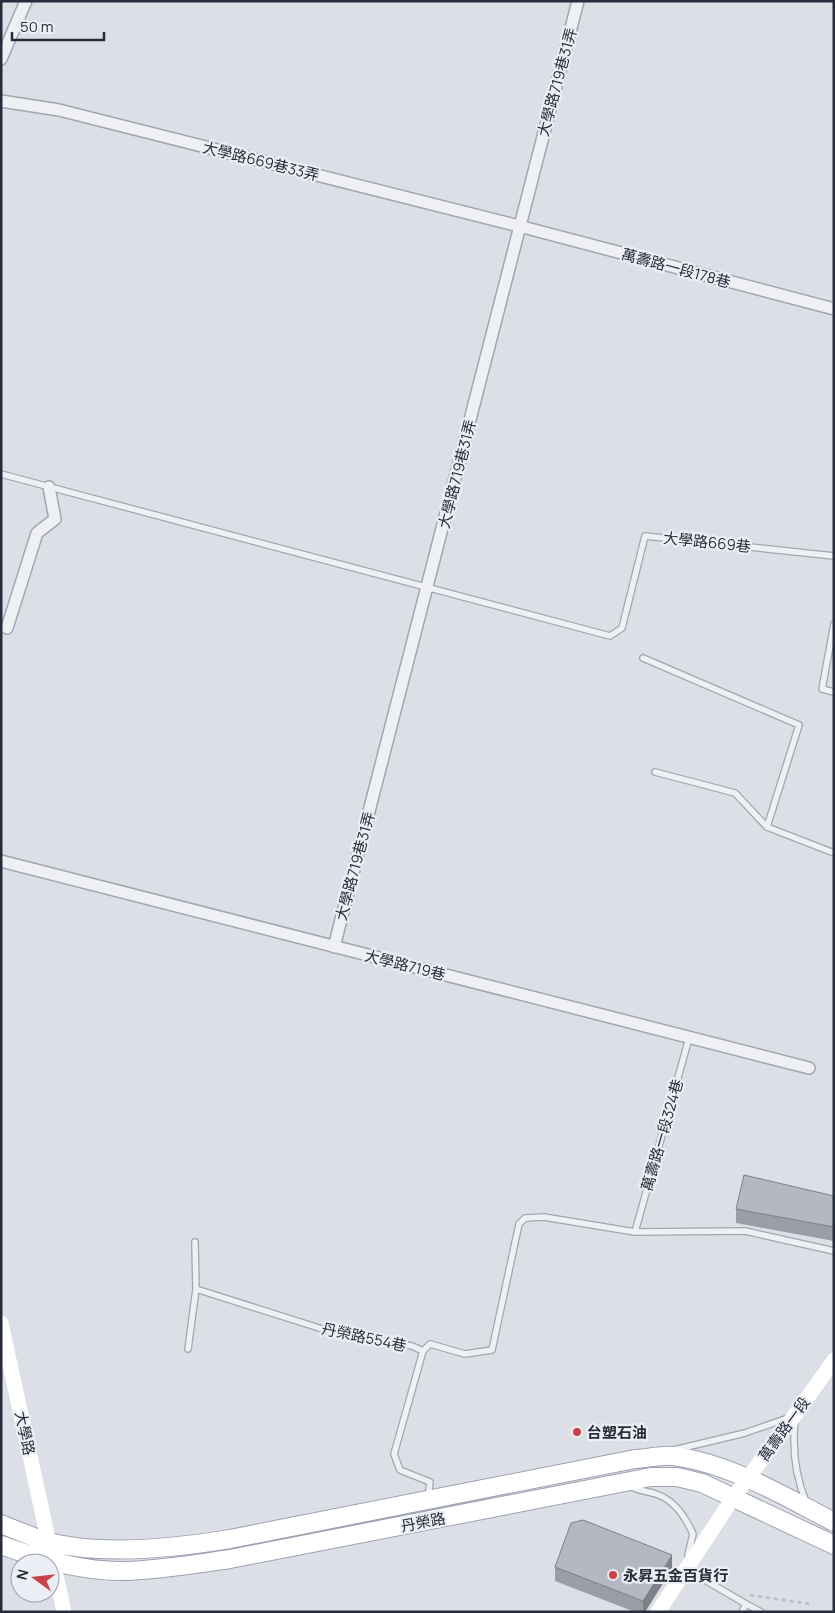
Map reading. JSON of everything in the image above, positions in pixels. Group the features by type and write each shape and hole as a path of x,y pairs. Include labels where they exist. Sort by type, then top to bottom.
{"main road":[{"name":"大學路","path":"1,1323 52,1553"},
{"name":"萬壽路一段","path":"658,1612 733,1498 796,1415 834,1360"},
{"name":"丹榮路","path":"1,1524 49,1542 84,1546 168,1548 230,1539 635,1459 672,1456 707,1463 748,1479 834,1522"},
{"path":"579,1470 582,1491"},
{"name":"丹榮路","path":"60,1563 122,1571 167,1568 230,1559 651,1477 677,1477 702,1483 834,1545"},
{"name":"丹榮路","path":"1,1545 26,1553"},
{"name":"大學路","path":"60,1592 64,1612"}],"street":[{"path":"1,59 26,1"},
{"name":"大學路719巷31弄","path":"334,947 578,1"},
{"name":"大學路669巷33弄","path":"1,101 28,103 59,110 519,226"},
{"name":"萬壽路一段178巷","path":"519,226 834,309"},
{"path":"7,628 37,533 54,519 49,487"},
{"name":"大學路719巷","path":"1,860 809,1068"}],"lane":[{"path":"1,474 428,588"},
{"name":"大學路669巷","path":"428,588 610,636 622,628 645,536 834,556"},
{"path":"834,624 822,689 834,692"},
{"path":"643,658 799,725 767,827"},
{"path":"655,772 735,793 767,827 834,853"},
{"name":"萬壽路一段324巷","path":"635,1232 690,1038"},
{"path":"423,1351 430,1344 465,1354 492,1350 519,1224 525,1218 544,1217 635,1232 745,1231 834,1251"},
{"path":"188,1349 196,1289 195,1242"},
{"name":"丹榮路554巷","path":"196,1289 338,1334 412,1346 423,1351 394,1454 400,1470 430,1482 428,1500"},
{"path":"635,1459 745,1434 796,1415 794,1458 798,1483 808,1509"},
{"path":"624,1483 637,1490 662,1496 684,1516 693,1534 686,1569 761,1612"},
{"path":"742,1612 746,1604"}],"path":[{"path":"726,1592 810,1604"}],"building":[{"path":"744,1175 834,1196 834,1227 736,1209"},
{"name":"永昇五金百貨行","path":"583,1520 672,1555 643,1601 555,1567 571,1523"}],"place":[{"name":"台塑石油","path":"577,1432"},
{"name":"永昇五金百貨行","path":"613,1575"}]}
